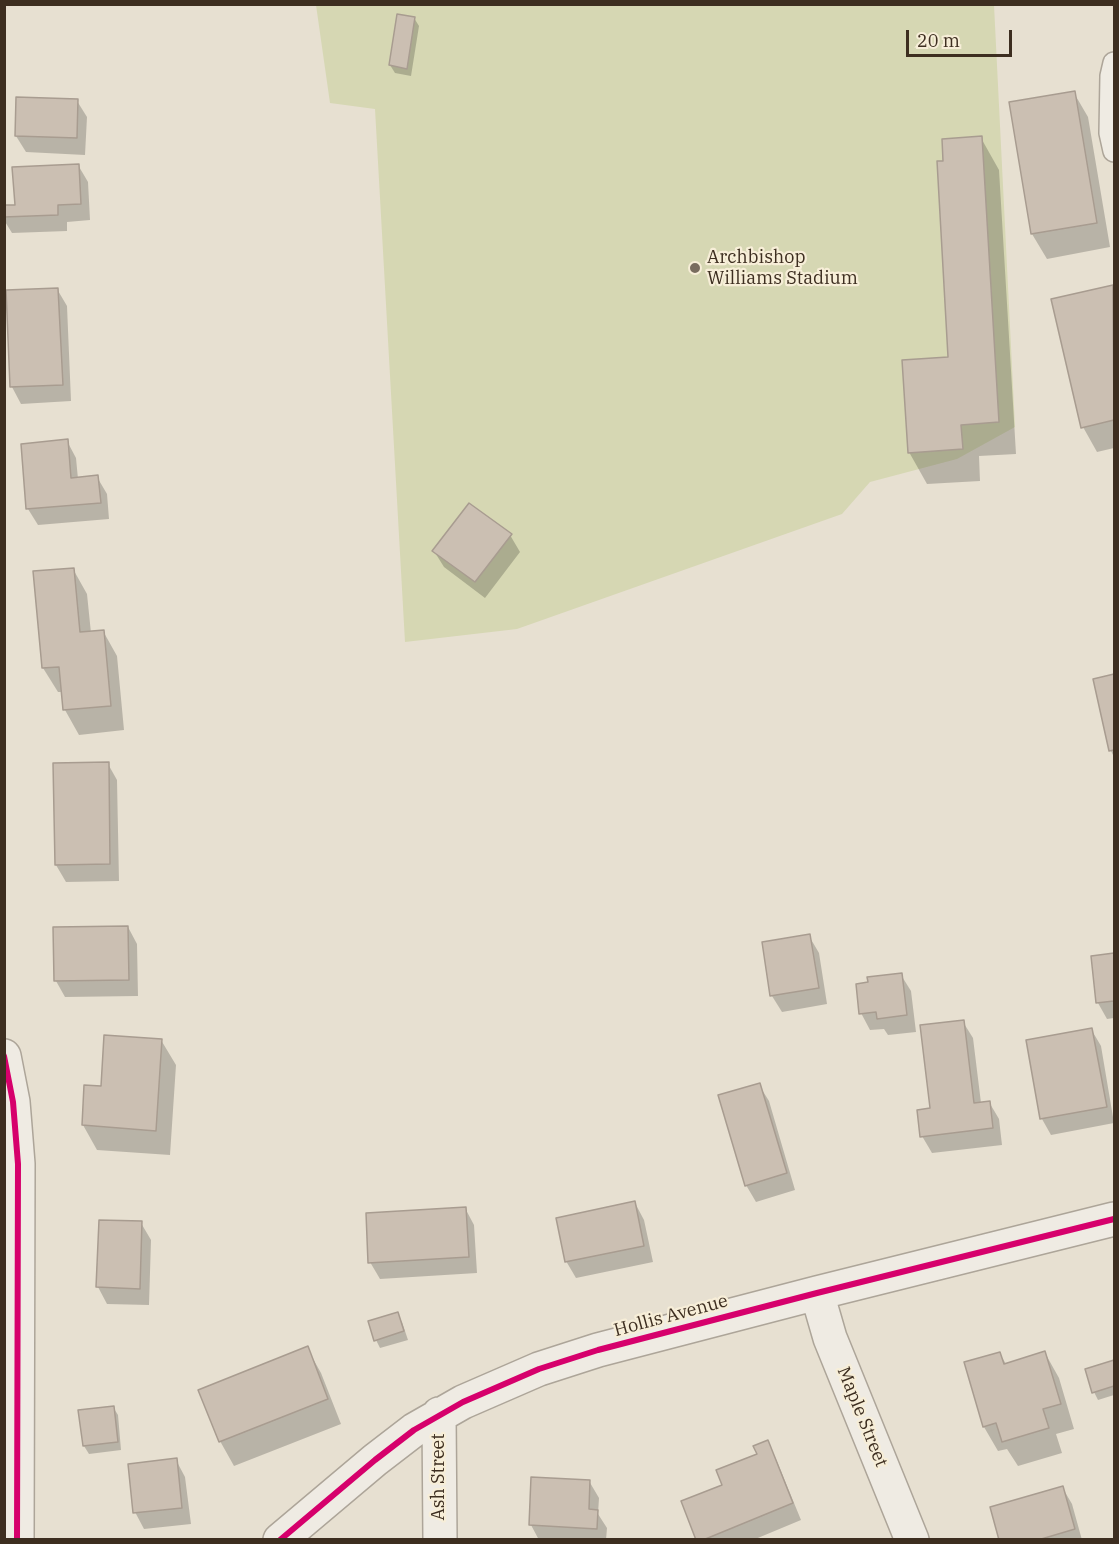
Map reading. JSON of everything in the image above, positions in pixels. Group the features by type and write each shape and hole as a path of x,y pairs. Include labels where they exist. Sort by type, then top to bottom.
{"street":[{"path":"4,1056 13,1102 18,1164 17,1539"},
{"name":"Hollis Avenue","path":"280,1539 393,1446 439,1414 539,1369 569,1358 817,1293 1114,1220"},
{"name":"Maple Street","path":"817,1293 830,1338 912,1539"},
{"name":"Ash Street","path":"439,1414 440,1539"}],"lane":[{"path":"1114,63 1111,76 1110,133 1114,151"}],"green space":[{"name":"Archbishop Williams Stadium","path":"316,5 994,5 1015,427 957,459 870,482 842,514 517,629 405,642 375,109 330,103"}],"building":[{"path":"397,14 415,17 407,69 389,65"},
{"path":"1075,91 1097,223 1031,234 1009,102"},
{"path":"16,97 78,99 77,138 15,136"},
{"path":"982,136 999,422 961,425 963,449 908,453 902,360 948,357 937,161 943,161 942,139"},
{"path":"79,164 81,204 58,205 58,215 4,217 4,205 15,205 12,167"},
{"path":"1113,285 1114,420 1081,428 1051,299"},
{"path":"58,288 63,385 10,387 6,290"},
{"path":"68,439 71,478 98,475 101,503 26,509 21,444"},
{"path":"469,503 512,534 475,582 432,551"},
{"path":"74,568 80,632 104,630 111,706 63,710 59,667 42,668 33,571"},
{"path":"1114,674 1114,750 1109,751 1093,679"},
{"path":"109,762 110,864 55,865 53,763"},
{"path":"128,926 129,980 54,981 53,927"},
{"path":"810,934 819,988 770,996 762,942"},
{"path":"1114,953 1114,1001 1096,1003 1091,956"},
{"path":"902,973 907,1015 877,1019 876,1012 859,1014 856,984 868,982 867,977"},
{"path":"964,1020 974,1103 990,1101 993,1128 920,1137 917,1110 930,1108 920,1025"},
{"path":"1092,1028 1107,1107 1040,1119 1026,1040"},
{"path":"104,1035 162,1039 156,1131 82,1125 84,1085 101,1086"},
{"path":"760,1083 787,1173 745,1186 718,1095"},
{"path":"635,1201 644,1246 565,1262 556,1218"},
{"path":"466,1207 469,1257 368,1263 366,1213"},
{"path":"99,1220 142,1221 140,1289 96,1287"},
{"path":"398,1312 404,1331 374,1341 368,1321"},
{"path":"308,1346 328,1399 219,1442 198,1390"},
{"path":"1045,1351 1061,1404 1043,1409 1049,1428 1002,1442 996,1423 983,1427 964,1362 1000,1352 1004,1364"},
{"path":"1114,1360 1114,1386 1092,1393 1085,1369"},
{"path":"114,1406 118,1442 83,1446 78,1410"},
{"path":"768,1440 793,1503 703,1540 696,1540 681,1501 722,1485 716,1470 757,1454 753,1446"},
{"path":"177,1458 182,1508 133,1513 128,1464"},
{"path":"531,1477 590,1480 589,1509 598,1510 597,1529 529,1525"},
{"path":"1063,1486 1075,1529 1038,1540 999,1540 990,1507"}],"cycle path":[{"path":"4,1056 13,1102 18,1164 17,1540"},
{"path":"280,1540 414,1430 463,1402 539,1369 598,1350 1114,1219"}],"place":[{"name":"Archbishop Williams Stadium","path":"695,268"}]}
